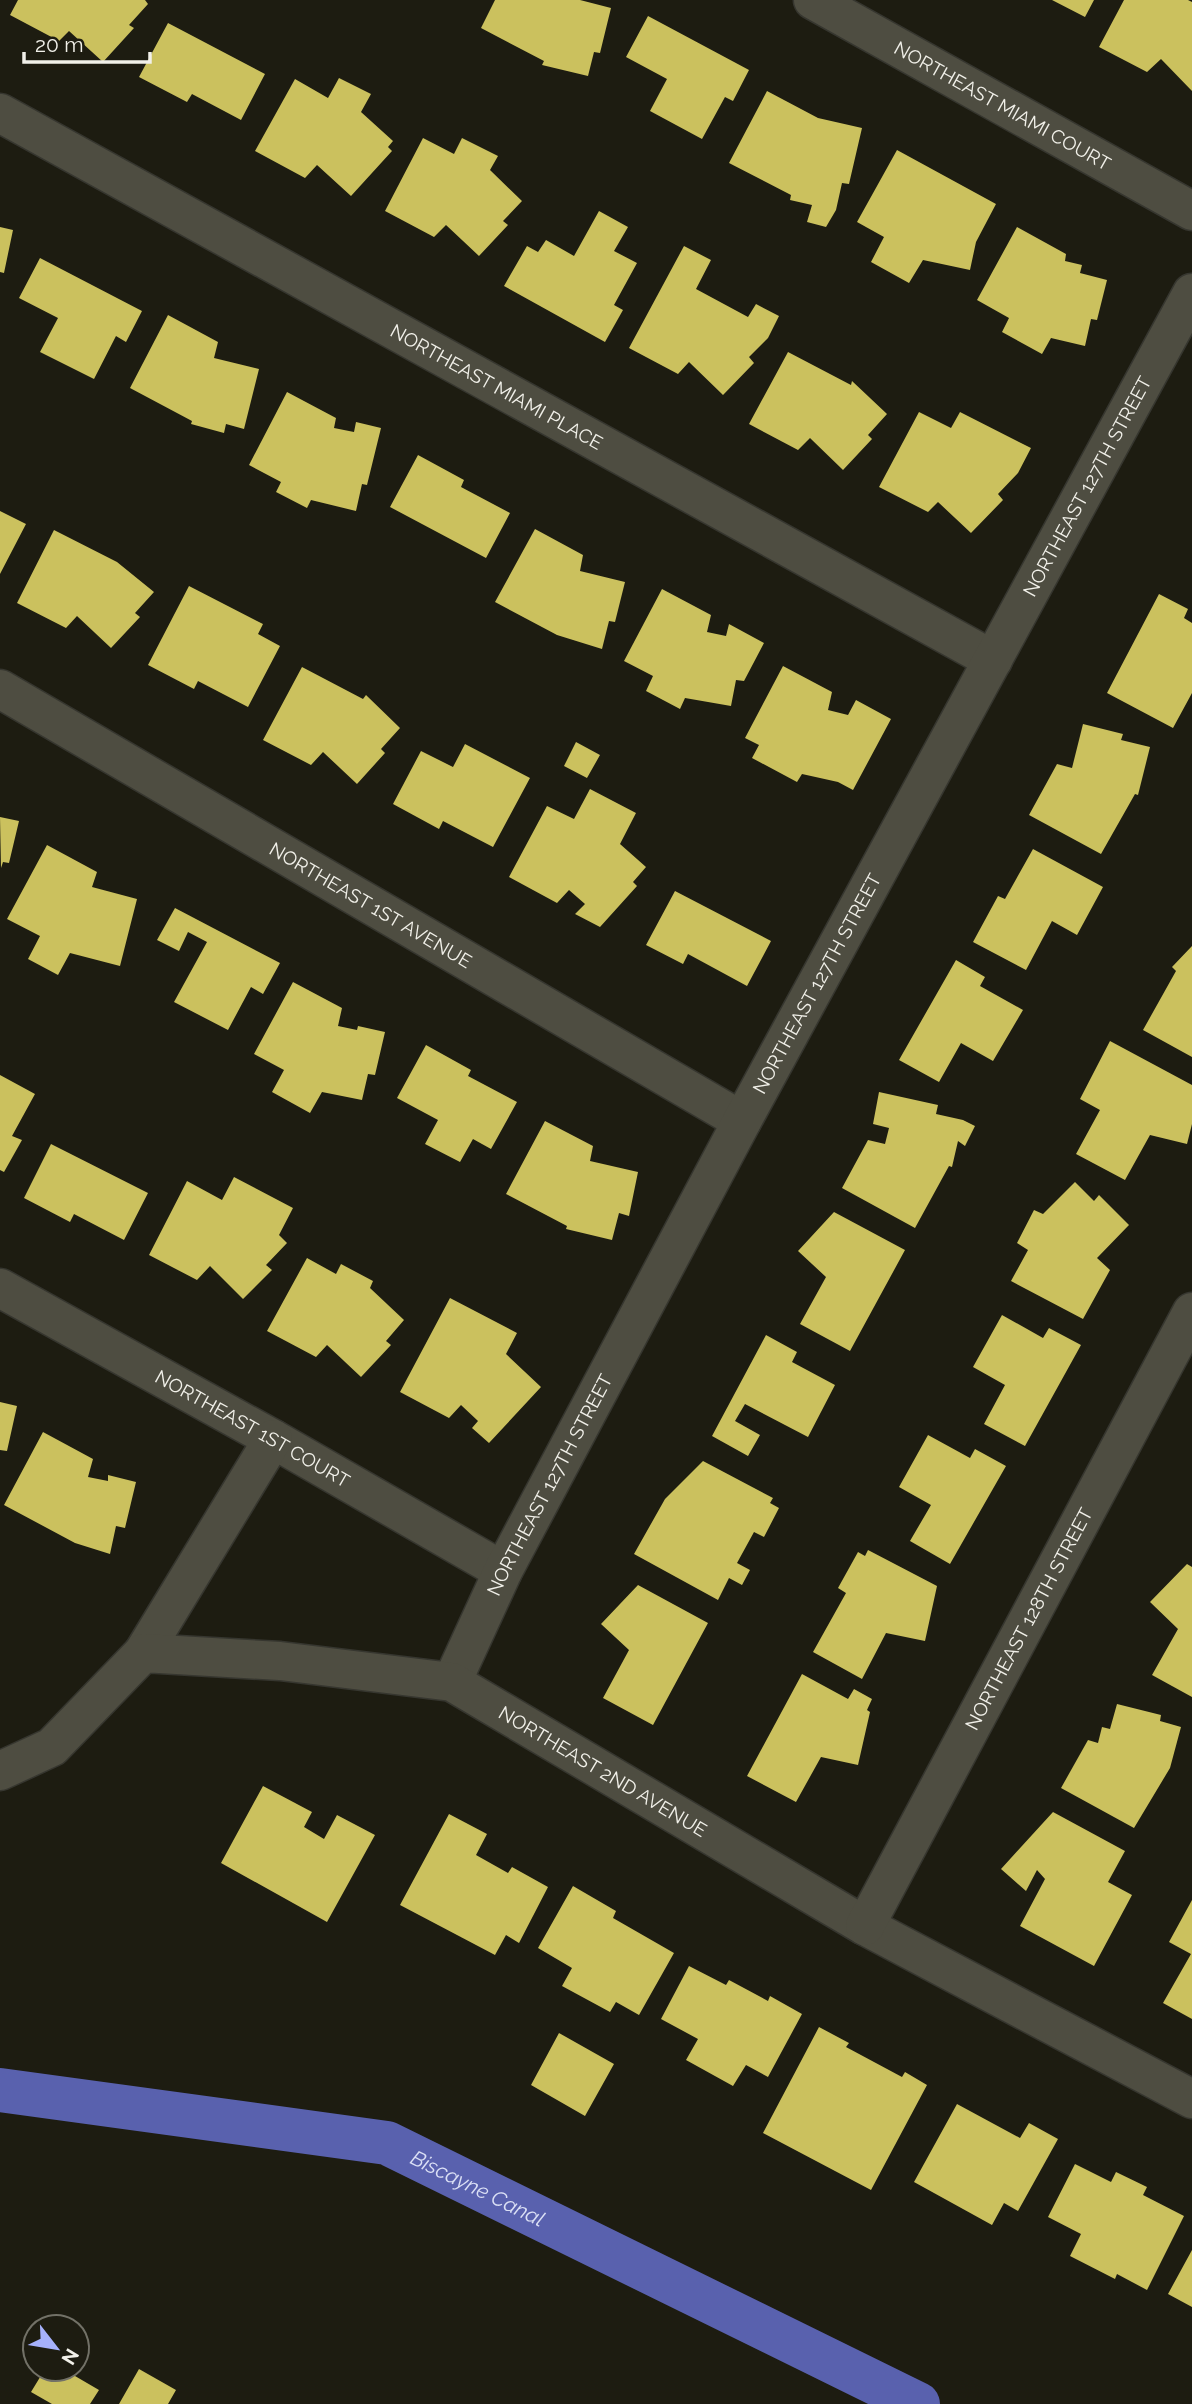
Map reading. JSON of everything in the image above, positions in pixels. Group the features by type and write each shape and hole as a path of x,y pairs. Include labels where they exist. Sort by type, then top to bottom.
{"street":[{"name":"NORTHEAST MIAMI COURT","path":"813,0 1192,212"},
{"name":"NORTHEAST MIAMI PLACE","path":"0,113 993,660"},
{"name":"NORTHEAST 127TH STREET","path":"452,1682 503,1571 742,1121 1192,293"},
{"name":"NORTHEAST 1ST AVENUE","path":"0,689 742,1121"},
{"name":"NORTHEAST 1ST COURT","path":"0,1287 503,1571"},
{"name":"NORTHEAST 128TH STREET","path":"866,1926 1192,1312"},
{"path":"0,1771 52,1747 143,1653 273,1439"},
{"name":"NORTHEAST 2ND AVENUE","path":"143,1653 280,1661 452,1682 866,1926 1192,2099"}],"building":[{"path":"18,0 145,0 148,4 129,25 134,28 103,62 69,31 59,41 10,15"},
{"path":"495,0 580,0 611,8 600,53 594,52 588,76 542,65 544,61 481,28"},
{"path":"1052,0 1094,0 1085,17"},
{"path":"1124,0 1192,2 1192,91 1161,59 1147,72 1099,47"},
{"path":"648,16 749,70 733,101 725,97 702,139 650,111 667,79 626,57"},
{"path":"168,23 265,74 241,120 192,94 187,102 139,77"},
{"path":"339,78 371,94 361,112 393,141 388,147 392,151 351,196 317,165 305,178 255,151 295,79 328,98"},
{"path":"767,91 818,118 862,128 849,184 842,183 836,210 826,227 807,222 812,205 790,200 791,195 729,163"},
{"path":"423,138 454,154 462,138 498,156 490,170 522,201 503,221 508,225 479,256 446,225 434,237 385,211"},
{"path":"897,150 996,204 976,242 970,270 923,260 909,283 871,262 884,237 857,222"},
{"path":"599,211 628,227 614,251 637,263 614,305 623,310 605,342 504,286 527,246 538,252 546,240 574,256"},
{"path":"0,227 13,230 4,273 0,272"},
{"path":"1017,227 1066,254 1065,261 1082,265 1080,273 1107,280 1097,320 1091,319 1085,346 1051,338 1042,354 1002,332 1009,318 977,300"},
{"path":"684,246 711,260 696,289 748,317 756,304 779,316 768,338 749,357 754,363 723,395 689,362 678,374 629,348"},
{"path":"40,258 142,311 126,342 116,336 94,379 40,352 58,318 19,298"},
{"path":"168,315 218,342 214,358 259,369 244,429 226,424 224,433 191,424 192,421 130,388"},
{"path":"788,352 851,385 852,381 887,414 868,435 872,439 843,470 810,438 798,450 749,424"},
{"path":"287,392 336,418 334,428 354,432 356,422 381,428 367,485 362,484 356,511 311,500 307,508 276,492 281,482 249,465"},
{"path":"919,412 951,428 960,412 1031,448 1018,473 998,494 1003,500 971,533 938,502 928,512 879,487"},
{"path":"418,455 464,480 461,487 510,513 486,558 390,507"},
{"path":"0,511 26,524 0,574"},
{"path":"535,529 583,555 580,571 625,582 615,622 609,621 602,649 557,635 495,602"},
{"path":"54,530 117,562 154,592 135,613 140,617 111,648 77,616 66,628 17,603"},
{"path":"189,586 263,624 258,634 280,646 248,707 198,681 194,689 148,665"},
{"path":"662,589 711,615 707,632 726,636 729,624 764,643 744,681 736,680 731,706 685,698 680,709 646,691 653,676 624,661"},
{"path":"1159,594 1188,609 1184,618 1192,623 1192,693 1173,728 1107,693"},
{"path":"783,666 832,692 828,710 848,715 856,700 891,719 853,790 838,782 802,774 797,782 752,758 759,745 745,738"},
{"path":"302,667 363,699 366,695 400,728 381,749 385,753 357,784 323,752 311,765 263,740"},
{"path":"1083,724 1123,734 1121,740 1150,747 1138,795 1135,794 1101,854 1029,815 1057,764 1072,768"},
{"path":"576,742 600,755 587,778 564,766"},
{"path":"465,744 530,778 493,847 443,821 439,829 393,804 421,751 453,767"},
{"path":"590,789 636,813 620,844 646,867 633,882 637,886 600,927 575,914 585,904 569,890 557,903 509,877 547,806 574,819"},
{"path":"0,817 19,821 9,863 3,862 1,868"},
{"path":"47,845 97,872 92,887 137,899 120,966 70,953 58,975 28,959 40,936 7,919"},
{"path":"1033,849 1103,887 1077,935 1052,921 1026,970 973,942 998,896 1005,899"},
{"path":"675,891 771,941 747,986 688,954 683,964 646,945"},
{"path":"175,908 280,963 263,994 251,987 228,1030 174,1002 207,942 188,932 179,951 157,940"},
{"path":"1192,946 1192,1057 1143,1030 1176,971 1172,967"},
{"path":"956,960 985,977 980,986 1023,1010 993,1061 961,1043 939,1082 899,1060"},
{"path":"293,982 342,1008 338,1026 357,1030 358,1026 385,1032 375,1075 368,1074 362,1100 322,1092 310,1113 272,1092 284,1070 254,1054"},
{"path":"1110,1041 1192,1085 1192,1124 1187,1144 1150,1135 1125,1180 1076,1154 1100,1110 1080,1099"},
{"path":"426,1045 471,1070 468,1076 517,1102 491,1149 473,1139 460,1162 425,1144 438,1120 397,1098"},
{"path":"0,1075 35,1094 12,1136 22,1140 4,1172 0,1170"},
{"path":"879,1092 938,1105 936,1114 963,1120 975,1126 965,1146 958,1141 952,1167 949,1166 915,1228 842,1188 868,1140 885,1144 889,1128 873,1124"},
{"path":"545,1121 593,1146 590,1161 638,1172 629,1216 619,1213 612,1240 566,1229 567,1226 506,1194"},
{"path":"51,1144 148,1193 124,1240 74,1214 70,1222 24,1198"},
{"path":"234,1177 293,1208 279,1235 287,1243 266,1265 272,1270 243,1299 210,1266 197,1280 149,1255 187,1181 222,1200"},
{"path":"1075,1182 1094,1201 1099,1195 1129,1225 1097,1258 1110,1270 1083,1319 1011,1281 1028,1250 1017,1243 1034,1210 1043,1214"},
{"path":"834,1212 905,1250 850,1351 800,1324 826,1277 798,1251"},
{"path":"307,1258 336,1274 341,1264 373,1281 370,1288 404,1320 386,1341 391,1345 361,1377 327,1345 316,1357 267,1331"},
{"path":"450,1298 517,1333 506,1354 541,1387 489,1443 472,1428 478,1421 461,1405 449,1418 400,1392"},
{"path":"1002,1315 1043,1338 1049,1328 1081,1345 1025,1446 984,1424 1005,1385 973,1367"},
{"path":"766,1335 797,1352 792,1362 835,1385 808,1437 745,1404 735,1421 760,1435 748,1456 712,1436"},
{"path":"0,1402 17,1406 7,1451 0,1450"},
{"path":"43,1432 93,1459 88,1477 108,1481 108,1475 136,1482 125,1528 116,1526 110,1554 75,1543 4,1505"},
{"path":"928,1435 970,1458 975,1449 1006,1466 950,1564 910,1541 931,1505 899,1487"},
{"path":"703,1461 773,1498 770,1503 779,1508 764,1537 754,1532 737,1563 750,1570 742,1585 729,1578 718,1600 634,1554 665,1499"},
{"path":"868,1550 937,1586 925,1641 886,1633 862,1679 813,1652 846,1593 838,1588 858,1552 865,1556"},
{"path":"1187,1564 1192,1567 1192,1697 1152,1675 1178,1629 1150,1602"},
{"path":"638,1585 708,1623 653,1725 603,1698 629,1650 601,1624"},
{"path":"802,1674 848,1699 854,1689 872,1699 867,1710 870,1712 858,1765 821,1757 796,1802 747,1776"},
{"path":"1117,1704 1161,1715 1160,1721 1181,1727 1170,1768 1134,1828 1061,1788 1088,1740 1098,1743 1102,1727 1110,1729"},
{"path":"263,1786 312,1812 304,1827 324,1839 337,1815 375,1835 327,1922 221,1863"},
{"path":"1053,1812 1125,1851 1108,1882 1132,1895 1094,1966 1020,1926 1045,1879 1037,1870 1026,1891 1001,1869"},
{"path":"449,1814 487,1834 476,1855 508,1873 512,1867 548,1887 519,1943 506,1935 495,1955 400,1905"},
{"path":"573,1886 616,1911 613,1918 674,1953 639,2015 616,2002 610,2012 562,1986 572,1968 538,1948"},
{"path":"1192,1900 1192,2019 1163,2003 1191,1954 1169,1942"},
{"path":"689,1966 726,1985 729,1980 768,2001 770,1996 802,2014 768,2077 746,2065 733,2086 686,2060 698,2039 661,2019"},
{"path":"819,2027 849,2043 846,2047 902,2077 905,2072 927,2085 871,2190 763,2133"},
{"path":"559,2033 614,2064 585,2116 531,2085"},
{"path":"957,2104 1020,2138 1029,2123 1058,2139 1018,2211 1004,2203 992,2225 914,2182"},
{"path":"1075,2164 1111,2182 1116,2172 1147,2187 1143,2195 1184,2216 1147,2290 1117,2274 1115,2279 1070,2256 1081,2234 1048,2217"},
{"path":"1192,2250 1192,2307 1168,2294"},
{"path":"139,2369 176,2390 168,2404 119,2404"},
{"path":"36,2383 87,2383 99,2390 90,2404 52,2404 31,2392"}],"waterway":[{"name":"Biscayne Canal","path":"0,2090 387,2143 918,2404"}]}
